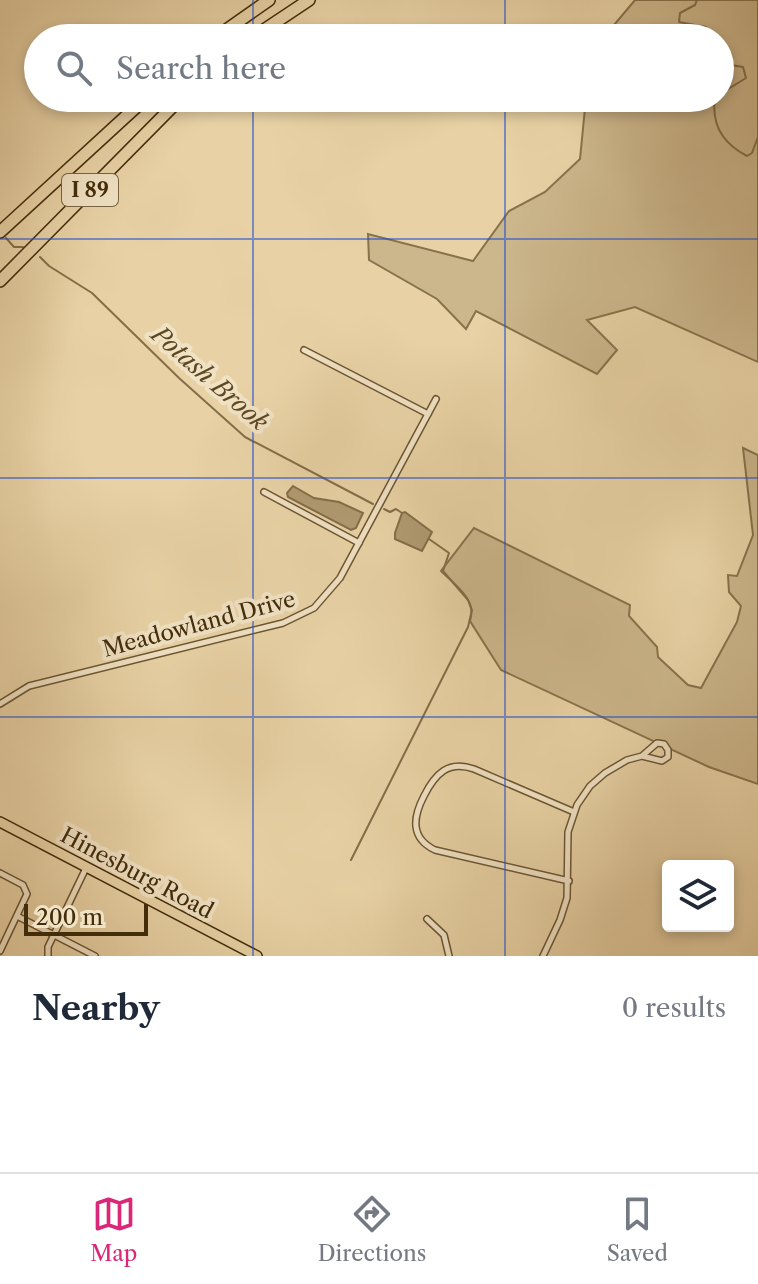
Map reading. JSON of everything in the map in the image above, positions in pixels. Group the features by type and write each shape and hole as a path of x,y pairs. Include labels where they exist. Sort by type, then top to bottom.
{"highway":[{"path":"235,24 269,0"},
{"path":"273,24 309,0"},
{"name":"I 89","path":"0,232 131,112"},
{"name":"I 89","path":"0,281 167,112"}],"main road":[{"name":"Hinesburg Road","path":"0,822 257,956"}],"street":[{"path":"304,350 428,414"},
{"name":"Meadowland Drive","path":"0,704 29,686 294,619 314,608 330,592 359,543 436,399"},
{"path":"264,492 359,543"},
{"path":"543,956 562,915 569,881 568,839 574,812 600,777 623,762 642,756 659,743 669,751 668,757 662,761 642,756"},
{"path":"569,881 435,850 419,836 415,817 433,779 442,770 458,766 474,769 574,812"},
{"path":"48,956 54,935 87,868"},
{"path":"0,873 21,883 27,891 0,951"},
{"path":"17,916 95,956"},
{"path":"427,919 444,935 449,956"}],"shaded area":[{"path":"635,0 758,0 758,362 635,307 587,320 617,350 597,374 476,311 466,329 437,299 369,260 368,234 473,261 509,211 545,192 580,159 585,112 734,112 734,24 615,24"},
{"path":"743,448 758,455 758,784 709,767 501,670 470,621 468,599 441,571 474,528 630,605 629,616 657,647 658,657 688,685 701,688 737,622 741,606 729,592 728,575 737,576 753,535"},
{"path":"293,486 314,498 339,502 363,513 356,528 351,530 288,497 287,493"},
{"path":"405,512 432,532 422,551 395,539 402,513"}],"waterway":[{"path":"690,24 679,22 680,13 695,5 697,0"},
{"path":"734,66 743,67 746,78 734,85"},
{"path":"714,112 721,133 732,146 747,156 752,153 758,137"},
{"name":"Potash Brook","path":"6,238 14,247 23,247"},
{"name":"Potash Brook","path":"40,257 92,293 245,437 373,504"},
{"name":"Potash Brook","path":"384,509 390,512 396,509 402,513"},
{"name":"Potash Brook","path":"351,860 468,627 472,610 468,600 443,571 449,553 429,539"}]}
